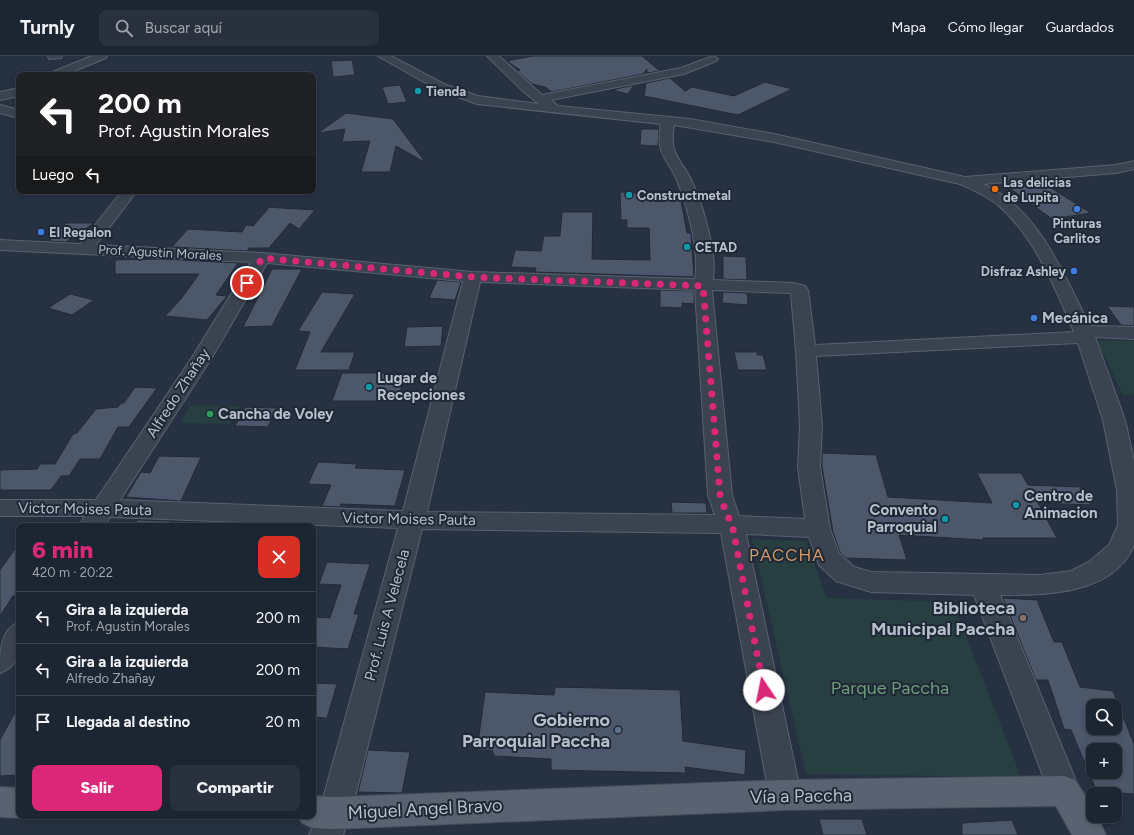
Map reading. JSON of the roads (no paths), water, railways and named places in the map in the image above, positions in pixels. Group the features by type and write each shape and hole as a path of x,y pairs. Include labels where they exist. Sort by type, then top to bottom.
{"main road":[{"name":"Vía a Paccha","path":"538,804 785,795 1064,791"},
{"path":"1064,791 1081,817 1089,835"},
{"path":"0,802 16,803"},
{"name":"Miguel Angel Bravo","path":"325,820 538,804"}],"street":[{"path":"62,72 102,56"},
{"path":"383,56 462,96 492,102 690,124 774,138 965,181 985,190 1002,201 1022,220 1049,261 1084,334 1114,420 1129,490 1130,525 1119,551 1098,568 1075,580 1040,585 983,586 871,582 845,574 828,558 818,529 809,467 811,425 806,351 1084,334 1134,333"},
{"path":"492,56 518,82 539,99 554,107 576,112"},
{"path":"539,99 684,71 712,59"},
{"path":"0,96 16,93"},
{"path":"0,109 16,114"},
{"path":"0,116 16,115"},
{"path":"668,122 665,142 668,155 686,183 699,231 706,278 703,286 720,495 726,513 732,524 785,795"},
{"path":"965,181 1116,169 1134,166"},
{"path":"85,249 95,234 128,194"},
{"name":"Prof. Agustin Morales","path":"0,245 262,258 473,277 793,288 799,290 806,351"},
{"name":"Alfredo Zhañay","path":"97,517 201,359 262,258"},
{"name":"Prof. Luis A Velecela","path":"325,820 412,520 454,362 473,277"},
{"name":"Victor Moises Pauta","path":"0,508 97,517 732,524 818,529"},
{"path":"983,586 1064,791"},
{"path":"0,661 16,637"}],"place":[{"name":"Tienda","path":"418,91"},
{"name":"Las delicias de Lupita","path":"995,189"},
{"name":"Constructmetal","path":"629,195"},
{"name":"Pinturas Carlitos","path":"1077,209"},
{"name":"El Regalon","path":"41,232"},
{"name":"CETAD","path":"687,247"},
{"name":"Disfraz Ashley","path":"1074,271"},
{"name":"Mecánica","path":"1034,318"},
{"name":"Lugar de Recepciones","path":"369,387"},
{"name":"Cancha de Voley","path":"210,414"},
{"name":"Centro de Animacion","path":"1016,505"},
{"name":"Convento Parroquial","path":"945,519"},
{"name":"Biblioteca Municipal Paccha","path":"1023,618"},
{"name":"Gobierno Parroquial Paccha","path":"618,730"}],"district":[{"name":"PACCHA","path":"787,555"}],"park label":[{"name":"Parque Paccha","path":"890,688"}]}
